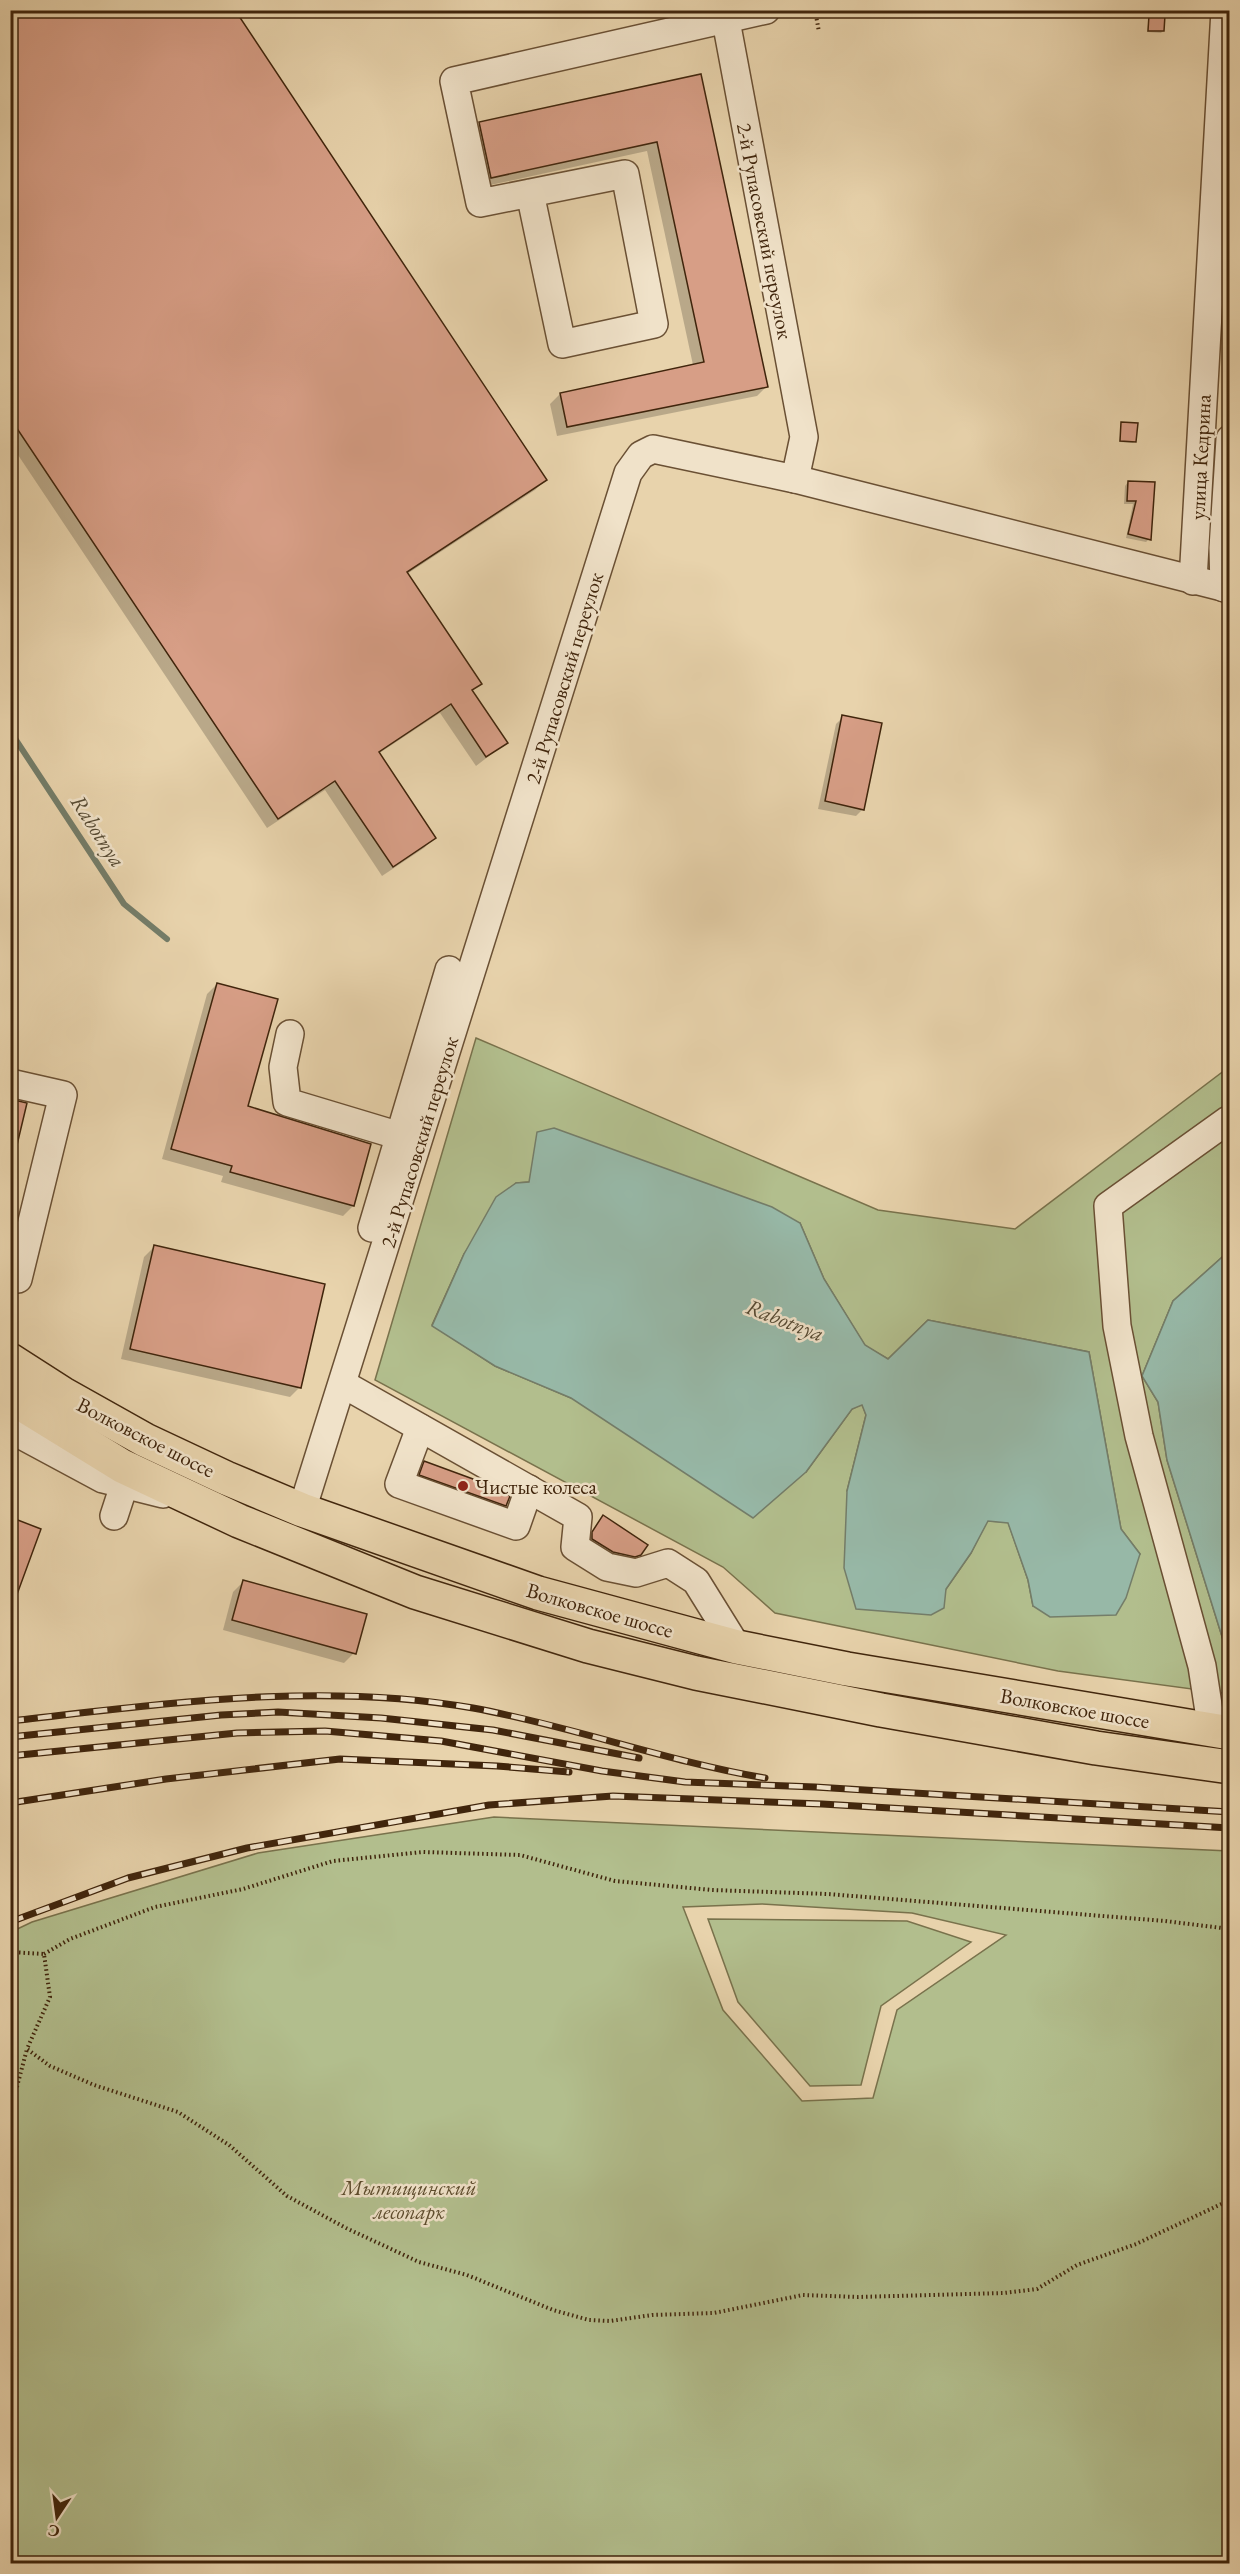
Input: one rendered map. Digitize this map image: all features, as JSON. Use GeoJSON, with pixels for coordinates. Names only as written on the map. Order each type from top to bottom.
{"type":"FeatureCollection","features":[{"type":"Feature","properties":{"kind":"main road","name":"Волковское шоссе"},"geometry":{"type":"LineString","coordinates":[[10,1360],[63,1394],[145,1440],[295,1507],[509,1584],[737,1647],[847,1669],[1221,1732]]}},
{"type":"Feature","properties":{"kind":"main road","name":"Волковское шоссе"},"geometry":{"type":"LineString","coordinates":[[10,1396],[126,1477],[195,1501],[415,1592],[588,1646],[696,1673],[881,1710],[1096,1748],[1230,1767]]}},
{"type":"Feature","properties":{"kind":"street"},"geometry":{"type":"LineString","coordinates":[[530,193],[562,344],[654,324],[625,174],[530,193],[480,203],[454,81],[725,16],[766,10]]}},
{"type":"Feature","properties":{"kind":"street","name":"улица Кедрина"},"geometry":{"type":"LineString","coordinates":[[1192,581],[1225,10]]}},
{"type":"Feature","properties":{"kind":"street","name":"2-й Рупасовский переулок"},"geometry":{"type":"LineString","coordinates":[[295,1507],[343,1384],[627,473],[641,455],[653,449],[795,479],[804,436],[725,16]]}},
{"type":"Feature","properties":{"kind":"street"},"geometry":{"type":"LineString","coordinates":[[795,479],[1227,588],[1223,548],[1230,439]]}},
{"type":"Feature","properties":{"kind":"street"},"geometry":{"type":"LineString","coordinates":[[295,1507],[449,970]]}},
{"type":"Feature","properties":{"kind":"street"},"geometry":{"type":"LineString","coordinates":[[290,1034],[283,1067],[286,1102],[400,1136]]}},
{"type":"Feature","properties":{"kind":"street"},"geometry":{"type":"LineString","coordinates":[[10,1083],[63,1095],[18,1279]]}},
{"type":"Feature","properties":{"kind":"street"},"geometry":{"type":"LineString","coordinates":[[1221,1732],[1139,1436],[1117,1326],[1108,1206],[1228,1120]]}},
{"type":"Feature","properties":{"kind":"street"},"geometry":{"type":"LineString","coordinates":[[343,1384],[578,1518],[575,1547],[607,1567],[636,1573],[668,1563],[696,1581],[737,1647]]}},
{"type":"Feature","properties":{"kind":"street"},"geometry":{"type":"LineString","coordinates":[[420,1428],[399,1484],[516,1526],[529,1490]]}},
{"type":"Feature","properties":{"kind":"street"},"geometry":{"type":"LineString","coordinates":[[10,1429],[103,1479],[126,1477],[114,1516]]}},
{"type":"Feature","properties":{"kind":"path"},"geometry":{"type":"LineString","coordinates":[[814,10],[819,32]]}},
{"type":"Feature","properties":{"kind":"path"},"geometry":{"type":"LineString","coordinates":[[10,1952],[44,1954],[70,1938],[155,1907],[243,1888],[333,1861],[423,1852],[520,1855],[615,1881],[712,1890],[828,1894],[1230,1929]]}},
{"type":"Feature","properties":{"kind":"path"},"geometry":{"type":"LineString","coordinates":[[10,2113],[27,2049],[50,1997],[44,1954]]}},
{"type":"Feature","properties":{"kind":"path"},"geometry":{"type":"LineString","coordinates":[[27,2049],[50,2066],[94,2085],[178,2112],[229,2145],[288,2196],[346,2228],[418,2262],[467,2275],[554,2310],[589,2320],[610,2321],[652,2315],[714,2313],[803,2295],[858,2297],[1004,2293],[1037,2289],[1077,2265],[1136,2244],[1230,2200]]}},
{"type":"Feature","properties":{"kind":"green space"},"geometry":{"type":"Polygon","coordinates":[[[476,1038],[878,1210],[1015,1229],[1229,1067],[1229,1251],[1173,1301],[1142,1376],[1158,1402],[1167,1460],[1229,1659],[1229,1694],[1058,1671],[775,1613],[723,1567],[375,1380],[476,1038]],[[529,1182],[516,1183],[464,1254],[432,1325],[495,1366],[571,1398],[806,1472],[852,1409],[862,1404],[866,1415],[847,1491],[946,1589],[971,1553],[987,1521],[1008,1522],[1028,1580],[1033,1606],[1140,1554],[1121,1529],[1089,1352],[928,1320],[888,1359],[865,1346],[824,1279],[800,1223],[529,1182]]]}},
{"type":"Feature","properties":{"kind":"green space","name":"Мытищинский лесопарк"},"geometry":{"type":"Polygon","coordinates":[[[494,1817],[1229,1851],[1229,2563],[11,2563],[11,1932],[32,1922],[258,1853],[494,1817]],[[762,1904],[683,1907],[723,2010],[802,2101],[873,2098],[897,2010],[1006,1935],[912,1913],[762,1904]]]}},
{"type":"Feature","properties":{"kind":"green space"},"geometry":{"type":"Polygon","coordinates":[[[708,1919],[907,1921],[971,1942],[881,2006],[861,2085],[810,2086],[738,2002],[708,1919]]]}},
{"type":"Feature","properties":{"kind":"water"},"geometry":{"type":"Polygon","coordinates":[[[554,1128],[772,1207],[800,1223],[824,1279],[865,1345],[888,1359],[928,1320],[1089,1352],[1121,1529],[1140,1554],[1126,1598],[1116,1615],[1050,1617],[1033,1606],[1028,1580],[1008,1523],[988,1521],[971,1553],[946,1589],[944,1608],[931,1615],[856,1609],[844,1568],[847,1491],[866,1415],[862,1405],[852,1409],[806,1472],[753,1518],[571,1398],[495,1366],[432,1326],[464,1254],[496,1197],[516,1183],[529,1182],[537,1132],[554,1128]]]}},
{"type":"Feature","properties":{"kind":"water"},"geometry":{"type":"Polygon","coordinates":[[[1229,1251],[1229,1659],[1167,1460],[1158,1402],[1142,1376],[1173,1301],[1229,1251]]]}},
{"type":"Feature","properties":{"kind":"building"},"geometry":{"type":"Polygon","coordinates":[[[10,10],[235,10],[547,480],[407,572],[482,684],[472,690],[508,743],[486,757],[451,704],[379,752],[436,838],[393,867],[335,781],[278,819],[10,418],[10,10]]]}},
{"type":"Feature","properties":{"kind":"building"},"geometry":{"type":"Polygon","coordinates":[[[1149,15],[1165,15],[1164,31],[1148,31],[1149,15]]]}},
{"type":"Feature","properties":{"kind":"building"},"geometry":{"type":"Polygon","coordinates":[[[701,74],[768,387],[567,427],[560,393],[704,362],[657,142],[491,178],[479,122],[701,74]]]}},
{"type":"Feature","properties":{"kind":"building"},"geometry":{"type":"Polygon","coordinates":[[[1121,422],[1138,423],[1136,442],[1120,441],[1121,422]]]}},
{"type":"Feature","properties":{"kind":"building"},"geometry":{"type":"Polygon","coordinates":[[[1128,481],[1155,482],[1151,540],[1128,534],[1136,501],[1127,501],[1128,481]]]}},
{"type":"Feature","properties":{"kind":"building"},"geometry":{"type":"Polygon","coordinates":[[[842,715],[882,723],[864,810],[825,801],[842,715]]]}},
{"type":"Feature","properties":{"kind":"building"},"geometry":{"type":"Polygon","coordinates":[[[217,983],[278,999],[248,1106],[371,1144],[354,1206],[230,1172],[232,1166],[171,1149],[217,983]]]}},
{"type":"Feature","properties":{"kind":"building"},"geometry":{"type":"Polygon","coordinates":[[[10,1099],[27,1103],[17,1145],[10,1145],[10,1099]]]}},
{"type":"Feature","properties":{"kind":"building"},"geometry":{"type":"Polygon","coordinates":[[[154,1245],[325,1284],[301,1388],[130,1349],[154,1245]]]}},
{"type":"Feature","properties":{"kind":"building","name":"Чистые колеса"},"geometry":{"type":"Polygon","coordinates":[[[424,1461],[492,1486],[510,1496],[506,1506],[419,1475],[424,1461]]]}},
{"type":"Feature","properties":{"kind":"building"},"geometry":{"type":"Polygon","coordinates":[[[603,1515],[648,1545],[641,1555],[635,1557],[613,1552],[592,1539],[592,1532],[603,1515]]]}},
{"type":"Feature","properties":{"kind":"building"},"geometry":{"type":"Polygon","coordinates":[[[10,1517],[41,1529],[12,1608],[10,1607],[10,1517]]]}},
{"type":"Feature","properties":{"kind":"building"},"geometry":{"type":"Polygon","coordinates":[[[243,1580],[367,1614],[356,1654],[232,1620],[243,1580]]]}},
{"type":"Feature","properties":{"kind":"waterway","name":"Rabotnya"},"geometry":{"type":"LineString","coordinates":[[10,731],[124,904],[167,939]]}},
{"type":"Feature","properties":{"kind":"railway"},"geometry":{"type":"LineString","coordinates":[[10,1721],[242,1698],[357,1696],[415,1700],[510,1715],[691,1762],[765,1778]]}},
{"type":"Feature","properties":{"kind":"railway"},"geometry":{"type":"LineString","coordinates":[[10,1737],[221,1715],[278,1712],[381,1718],[493,1730],[639,1758]]}},
{"type":"Feature","properties":{"kind":"railway"},"geometry":{"type":"LineString","coordinates":[[10,1756],[237,1733],[325,1731],[441,1741],[602,1771],[685,1782],[815,1787],[1230,1812]]}},
{"type":"Feature","properties":{"kind":"railway"},"geometry":{"type":"LineString","coordinates":[[10,1803],[166,1779],[340,1759],[497,1766],[569,1772]]}},
{"type":"Feature","properties":{"kind":"railway"},"geometry":{"type":"LineString","coordinates":[[10,1922],[128,1878],[247,1848],[489,1805],[613,1796],[822,1804],[1230,1828]]}},
{"type":"Feature","properties":{"kind":"place","name":"Чистые колеса"},"geometry":{"type":"Point","coordinates":[463,1486]}}]}
